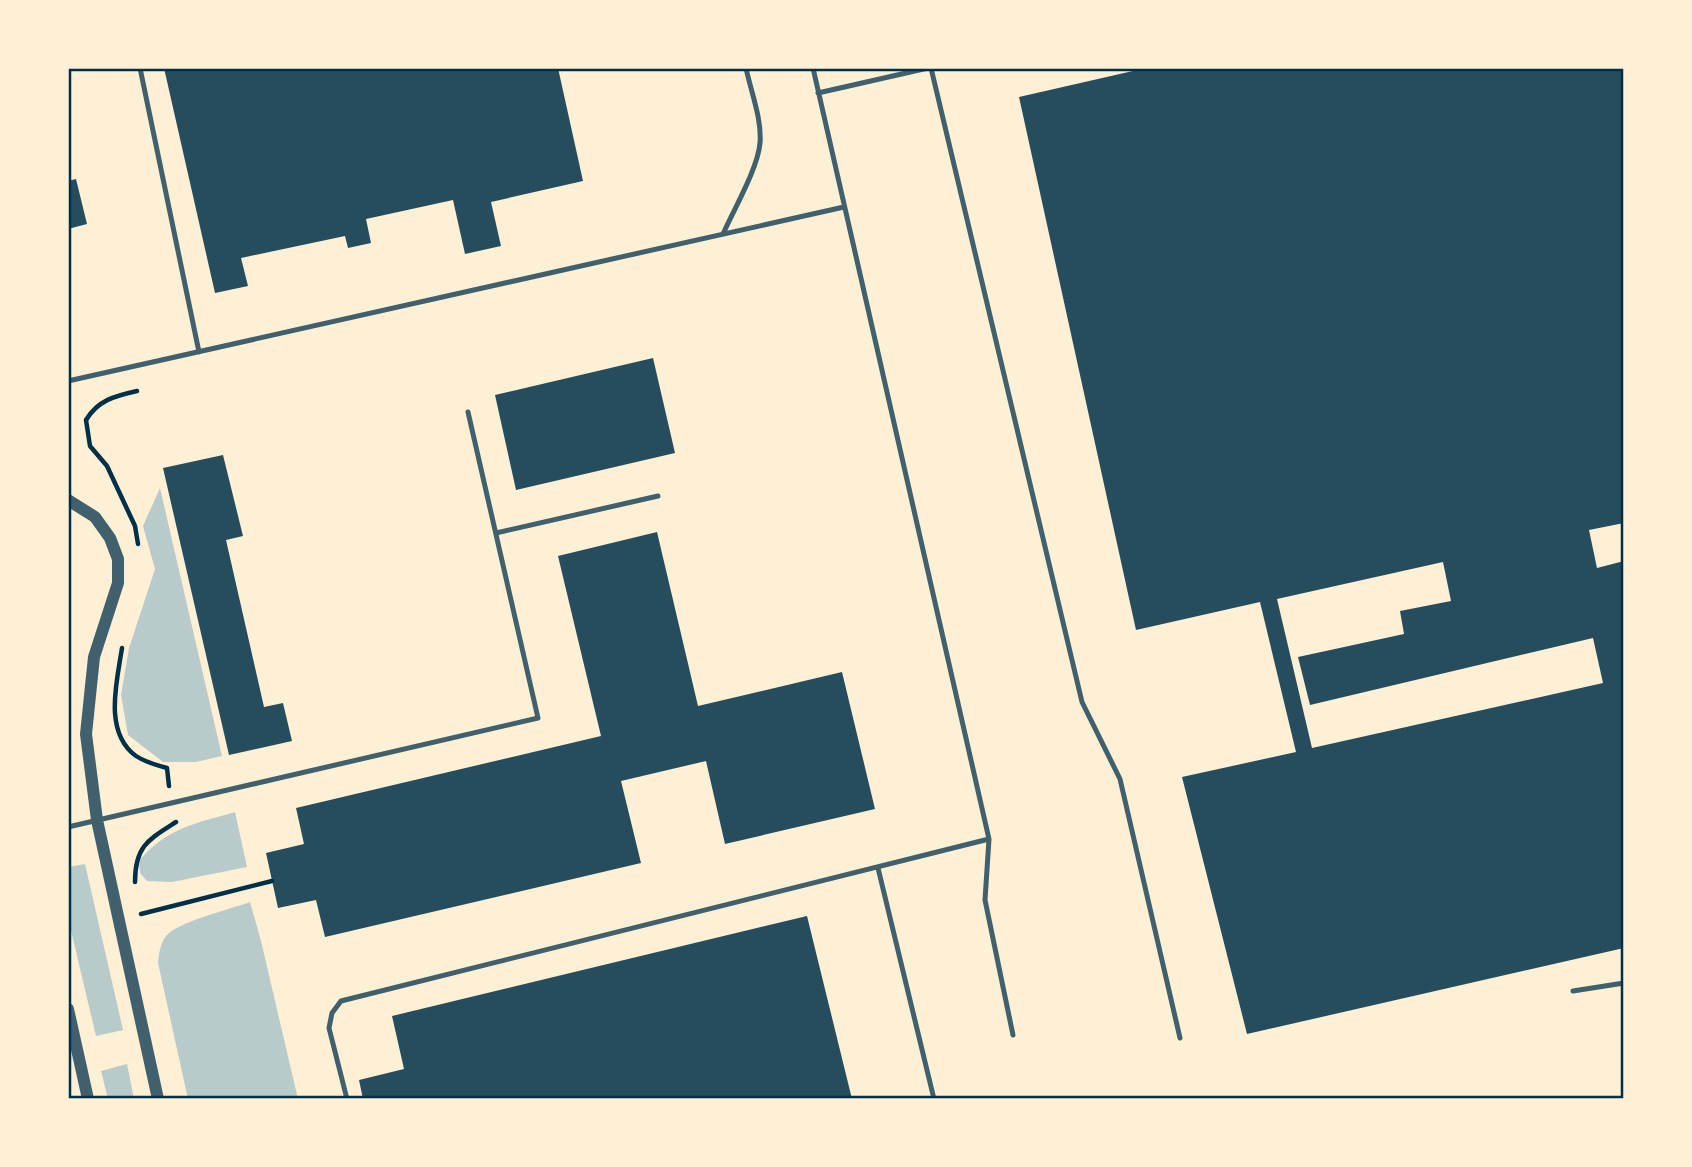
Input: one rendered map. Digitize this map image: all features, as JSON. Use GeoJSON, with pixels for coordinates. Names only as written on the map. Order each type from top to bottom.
{"type":"FeatureCollection","features":[{"type":"Feature","properties":{"kind":"street"},"geometry":{"type":"LineString","coordinates":[[68,499],[95,517],[110,538],[118,559],[118,583],[94,657],[86,734],[97,820],[158,1099]]}},
{"type":"Feature","properties":{"kind":"street"},"geometry":{"type":"LineString","coordinates":[[68,1009],[88,1099]]}},
{"type":"Feature","properties":{"kind":"lane"},"geometry":{"type":"LineString","coordinates":[[140,68],[199,352]]}},
{"type":"Feature","properties":{"kind":"lane"},"geometry":{"type":"LineString","coordinates":[[723,234],[758,158],[760,130],[746,68]]}},
{"type":"Feature","properties":{"kind":"lane"},"geometry":{"type":"LineString","coordinates":[[813,68],[989,839],[985,900],[1013,1035]]}},
{"type":"Feature","properties":{"kind":"lane"},"geometry":{"type":"LineString","coordinates":[[818,93],[930,68],[1082,702],[1120,779],[1180,1038]]}},
{"type":"Feature","properties":{"kind":"lane"},"geometry":{"type":"LineString","coordinates":[[68,381],[844,207]]}},
{"type":"Feature","properties":{"kind":"lane"},"geometry":{"type":"LineString","coordinates":[[68,827],[538,718],[468,412]]}},
{"type":"Feature","properties":{"kind":"lane"},"geometry":{"type":"LineString","coordinates":[[496,533],[659,496]]}},
{"type":"Feature","properties":{"kind":"lane"},"geometry":{"type":"LineString","coordinates":[[347,1099],[329,1028],[332,1013],[341,1001],[989,839]]}},
{"type":"Feature","properties":{"kind":"lane"},"geometry":{"type":"LineString","coordinates":[[878,868],[934,1099]]}},
{"type":"Feature","properties":{"kind":"lane"},"geometry":{"type":"LineString","coordinates":[[1573,991],[1624,983]]}},
{"type":"Feature","properties":{"kind":"path"},"geometry":{"type":"LineString","coordinates":[[88,435],[86,420],[98,405],[111,397],[137,391]]}},
{"type":"Feature","properties":{"kind":"path"},"geometry":{"type":"LineString","coordinates":[[115,717],[124,742],[135,755],[149,763],[167,768]]}},
{"type":"Feature","properties":{"kind":"path"},"geometry":{"type":"LineString","coordinates":[[135,886],[135,869],[140,850],[151,837],[176,823]]}},
{"type":"Feature","properties":{"kind":"path"},"geometry":{"type":"LineString","coordinates":[[141,914],[272,881]]}},
{"type":"Feature","properties":{"kind":"shaded area"},"geometry":{"type":"Polygon","coordinates":[[[160,488],[222,756],[196,762],[163,762],[128,735],[121,695],[129,648],[155,569],[143,526],[160,488]]]}},
{"type":"Feature","properties":{"kind":"shaded area"},"geometry":{"type":"Polygon","coordinates":[[[235,812],[247,867],[172,882],[147,881],[140,873],[139,861],[160,841],[183,828],[235,812]]]}},
{"type":"Feature","properties":{"kind":"shaded area"},"geometry":{"type":"Polygon","coordinates":[[[85,864],[123,1030],[96,1036],[68,918],[68,867],[85,864]]]}},
{"type":"Feature","properties":{"kind":"shaded area"},"geometry":{"type":"Polygon","coordinates":[[[250,902],[298,1099],[188,1099],[158,963],[161,946],[166,936],[181,926],[250,902]]]}},
{"type":"Feature","properties":{"kind":"shaded area"},"geometry":{"type":"Polygon","coordinates":[[[127,1064],[134,1099],[108,1099],[101,1071],[127,1064]]]}},
{"type":"Feature","properties":{"kind":"building"},"geometry":{"type":"Polygon","coordinates":[[[164,68],[558,68],[583,181],[491,202],[501,246],[465,254],[453,200],[366,219],[371,243],[348,248],[345,236],[241,258],[248,286],[215,293],[164,68]]]}},
{"type":"Feature","properties":{"kind":"building"},"geometry":{"type":"Polygon","coordinates":[[[1146,68],[1624,68],[1624,523],[1589,530],[1597,568],[1624,561],[1624,948],[1247,1034],[1182,777],[1296,752],[1260,602],[1136,630],[1019,97],[1146,68]],[[1443,562],[1277,599],[1312,748],[1603,683],[1593,638],[1310,705],[1298,657],[1404,634],[1400,611],[1451,601],[1443,562]]]}},
{"type":"Feature","properties":{"kind":"building"},"geometry":{"type":"Polygon","coordinates":[[[76,179],[87,224],[68,229],[68,181],[76,179]]]}},
{"type":"Feature","properties":{"kind":"building"},"geometry":{"type":"Polygon","coordinates":[[[653,358],[675,453],[516,490],[495,395],[653,358]]]}},
{"type":"Feature","properties":{"kind":"building"},"geometry":{"type":"Polygon","coordinates":[[[223,455],[243,536],[226,540],[264,707],[283,703],[292,741],[229,755],[163,468],[223,455]]]}},
{"type":"Feature","properties":{"kind":"building"},"geometry":{"type":"Polygon","coordinates":[[[657,532],[698,706],[842,672],[875,809],[725,844],[706,761],[621,781],[641,863],[325,937],[316,900],[278,908],[266,853],[304,844],[296,808],[601,736],[558,556],[657,532]]]}},
{"type":"Feature","properties":{"kind":"building"},"geometry":{"type":"Polygon","coordinates":[[[807,916],[852,1099],[363,1099],[359,1080],[404,1069],[392,1016],[807,916]]]}}]}
